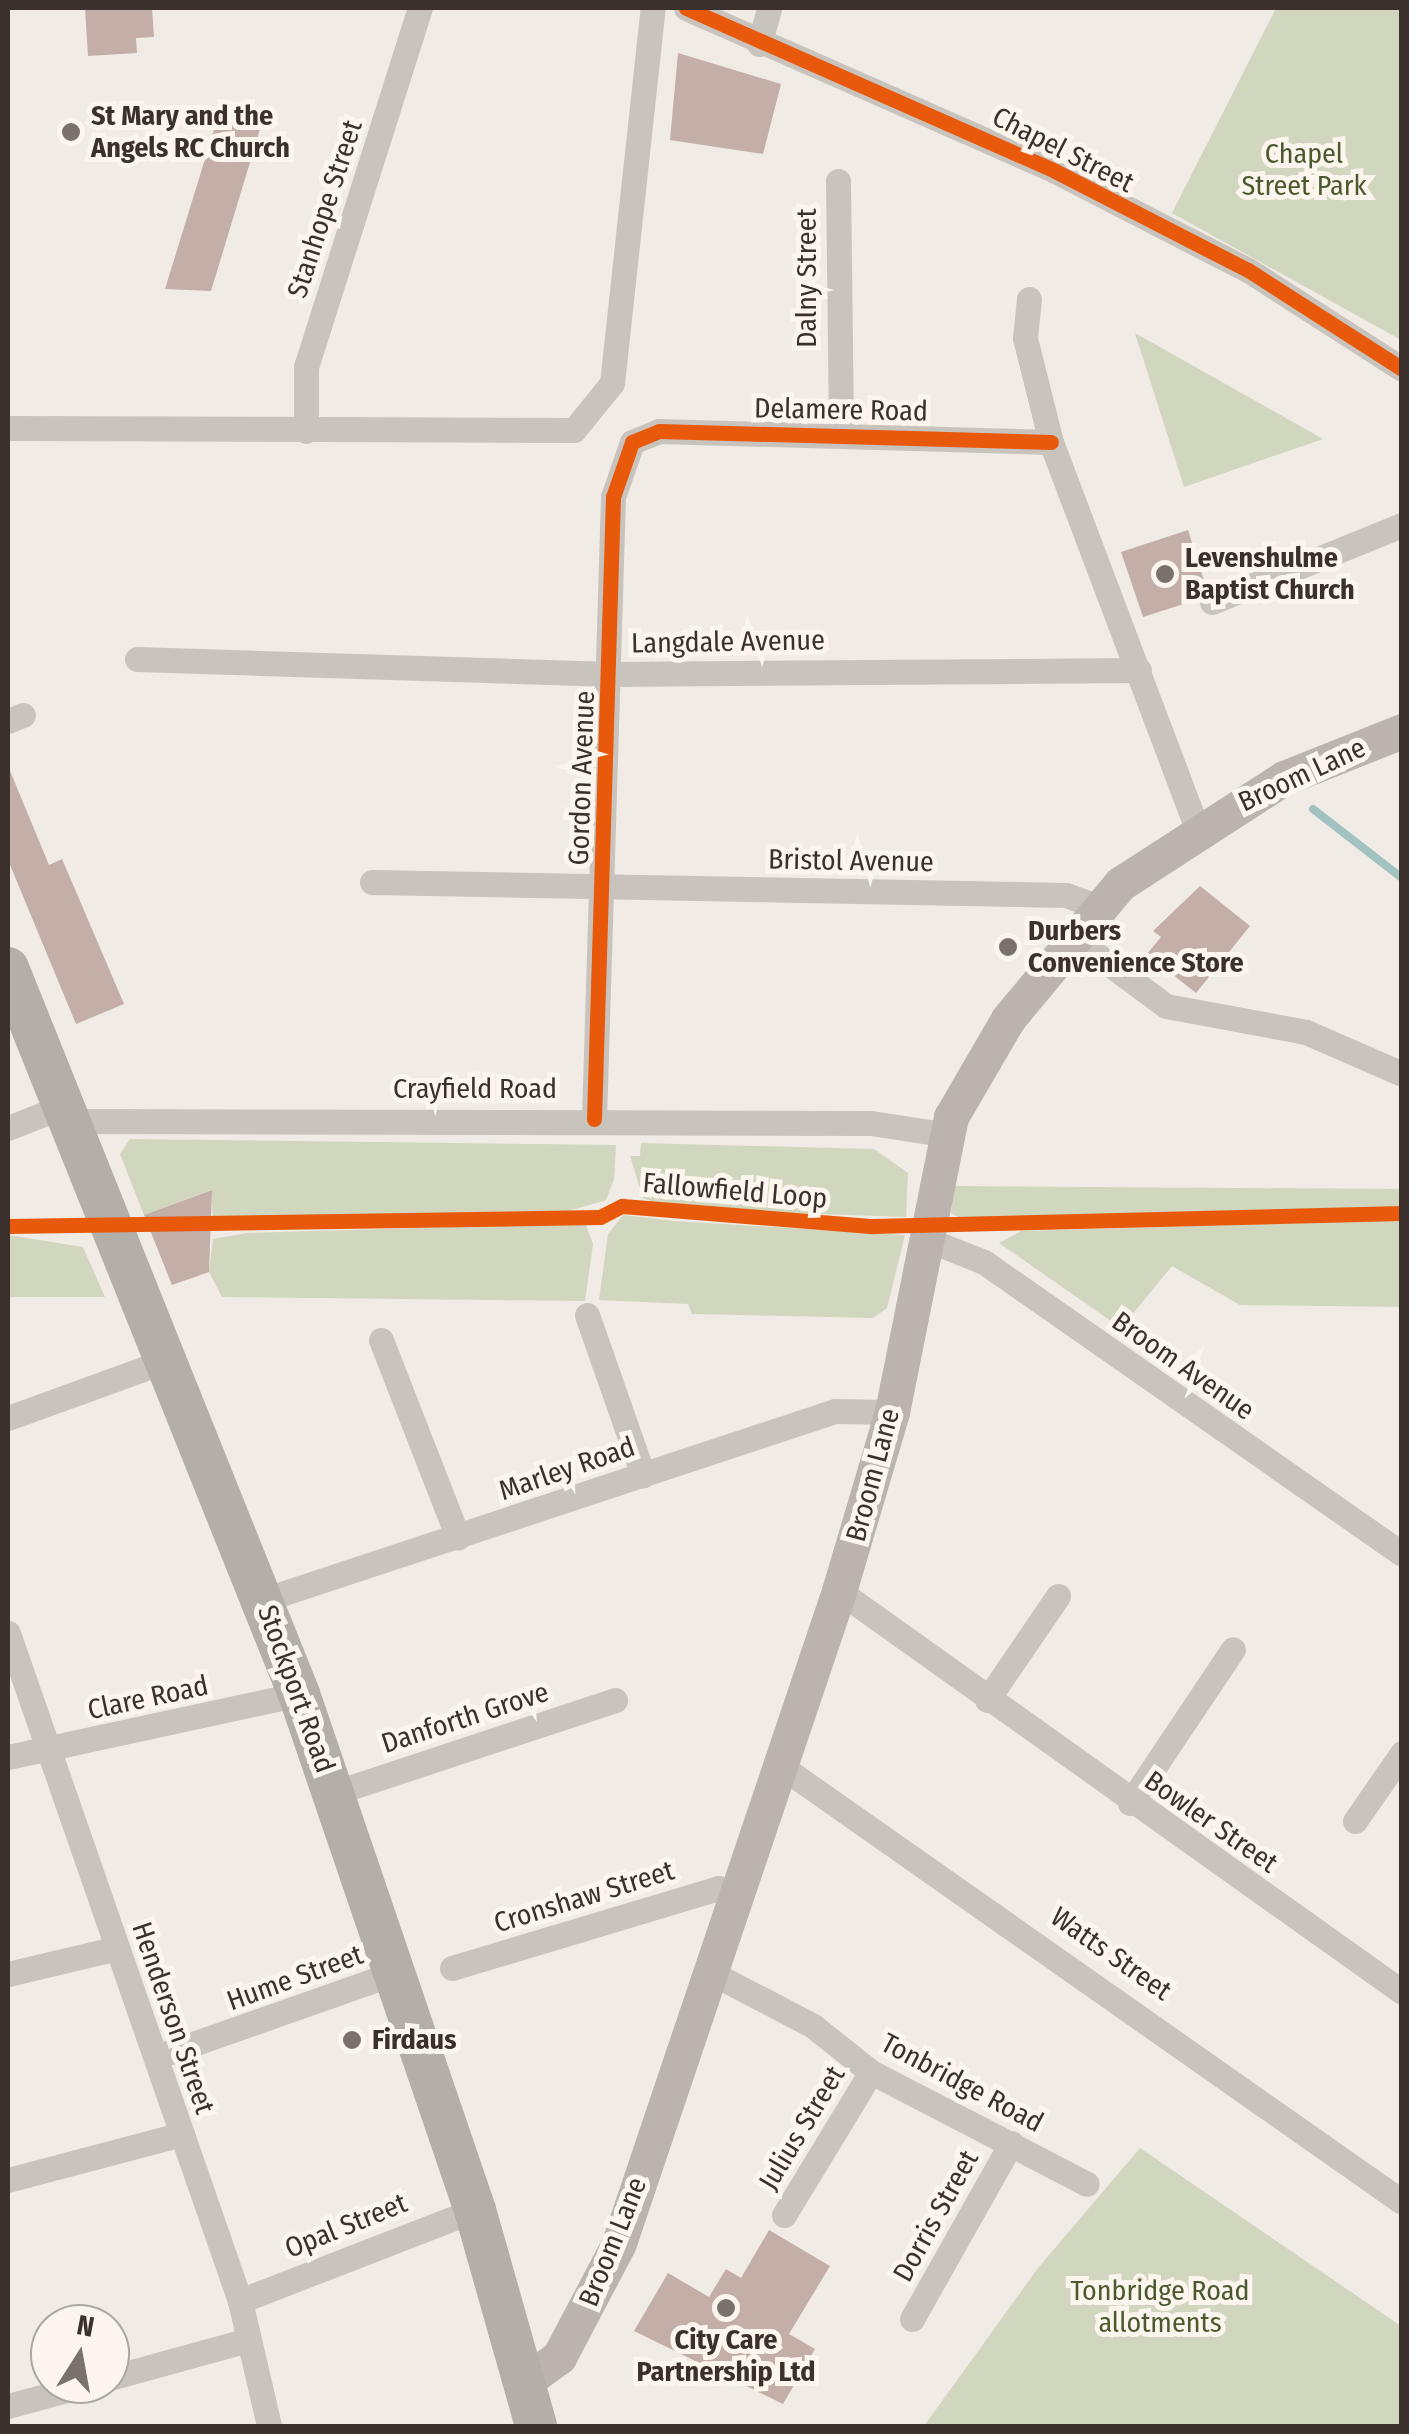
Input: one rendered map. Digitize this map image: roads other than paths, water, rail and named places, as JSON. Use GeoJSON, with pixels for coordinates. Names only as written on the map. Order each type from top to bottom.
{"type":"FeatureCollection","features":[{"type":"Feature","properties":{"kind":"highway","name":"Stockport Road"},"geometry":{"type":"LineString","coordinates":[[8,968],[299,1694],[476,2210],[536,2426]]}},
{"type":"Feature","properties":{"kind":"main road","name":"Broom Lane"},"geometry":{"type":"LineString","coordinates":[[526,2381],[559,2357],[606,2276],[839,1591],[892,1412],[940,1151],[1008,1019],[1096,906],[1196,828],[1306,768],[1402,731]]}},
{"type":"Feature","properties":{"kind":"street","name":"Stanhope Street"},"geometry":{"type":"LineString","coordinates":[[306,431],[310,350],[420,8]]}},
{"type":"Feature","properties":{"kind":"street"},"geometry":{"type":"LineString","coordinates":[[8,428],[548,434],[574,430],[598,410],[623,320],[654,8]]}},
{"type":"Feature","properties":{"kind":"street","name":"Chapel Street"},"geometry":{"type":"LineString","coordinates":[[686,8],[759,44],[858,78],[1055,171],[1248,270],[1402,370]]}},
{"type":"Feature","properties":{"kind":"street"},"geometry":{"type":"LineString","coordinates":[[759,44],[769,8]]}},
{"type":"Feature","properties":{"kind":"street","name":"Dalny Street"},"geometry":{"type":"LineString","coordinates":[[838,180],[841,435]]}},
{"type":"Feature","properties":{"kind":"street"},"geometry":{"type":"LineString","coordinates":[[1030,299],[1025,338],[1051,442],[1196,828]]}},
{"type":"Feature","properties":{"kind":"street","name":"Delamere Road"},"geometry":{"type":"LineString","coordinates":[[632,442],[659,431],[1051,442]]}},
{"type":"Feature","properties":{"kind":"street","name":"Gordon Avenue"},"geometry":{"type":"LineString","coordinates":[[594,1119],[611,674],[613,497],[632,442]]}},
{"type":"Feature","properties":{"kind":"street"},"geometry":{"type":"LineString","coordinates":[[1212,602],[1402,525]]}},
{"type":"Feature","properties":{"kind":"street","name":"Langdale Avenue"},"geometry":{"type":"LineString","coordinates":[[137,659],[611,674],[1139,670]]}},
{"type":"Feature","properties":{"kind":"street","name":"Bristol Avenue"},"geometry":{"type":"LineString","coordinates":[[372,882],[1066,895],[1096,906]]}},
{"type":"Feature","properties":{"kind":"street"},"geometry":{"type":"LineString","coordinates":[[1070,936],[1176,1010],[1306,1032],[1402,1074]]}},
{"type":"Feature","properties":{"kind":"street"},"geometry":{"type":"LineString","coordinates":[[8,1128],[64,1114]]}},
{"type":"Feature","properties":{"kind":"street","name":"Crayfield Road"},"geometry":{"type":"LineString","coordinates":[[64,1114],[870,1123],[940,1151]]}},
{"type":"Feature","properties":{"kind":"street","name":"Broom Avenue"},"geometry":{"type":"LineString","coordinates":[[924,1248],[967,1251],[1402,1554]]}},
{"type":"Feature","properties":{"kind":"street"},"geometry":{"type":"LineString","coordinates":[[587,1315],[643,1475]]}},
{"type":"Feature","properties":{"kind":"street"},"geometry":{"type":"LineString","coordinates":[[381,1340],[458,1537]]}},
{"type":"Feature","properties":{"kind":"street"},"geometry":{"type":"LineString","coordinates":[[8,1418],[163,1362]]}},
{"type":"Feature","properties":{"kind":"street","name":"Marley Road"},"geometry":{"type":"LineString","coordinates":[[264,1600],[834,1411],[892,1412]]}},
{"type":"Feature","properties":{"kind":"street","name":"Bowler Street"},"geometry":{"type":"LineString","coordinates":[[839,1591],[1130,1803],[1402,1992]]}},
{"type":"Feature","properties":{"kind":"street"},"geometry":{"type":"LineString","coordinates":[[988,1700],[1058,1596]]}},
{"type":"Feature","properties":{"kind":"street","name":"Henderson Street"},"geometry":{"type":"LineString","coordinates":[[8,1633],[52,1748],[240,2301],[269,2426]]}},
{"type":"Feature","properties":{"kind":"street"},"geometry":{"type":"LineString","coordinates":[[1130,1803],[1233,1649]]}},
{"type":"Feature","properties":{"kind":"street","name":"Clare Road"},"geometry":{"type":"LineString","coordinates":[[8,1757],[299,1694]]}},
{"type":"Feature","properties":{"kind":"street","name":"Danforth Grove"},"geometry":{"type":"LineString","coordinates":[[334,1793],[615,1700]]}},
{"type":"Feature","properties":{"kind":"street"},"geometry":{"type":"LineString","coordinates":[[1355,1821],[1402,1754]]}},
{"type":"Feature","properties":{"kind":"street","name":"Watts Street"},"geometry":{"type":"LineString","coordinates":[[778,1764],[1402,2202]]}},
{"type":"Feature","properties":{"kind":"street","name":"Cronshaw Street"},"geometry":{"type":"LineString","coordinates":[[452,1968],[718,1888],[735,1892]]}},
{"type":"Feature","properties":{"kind":"street"},"geometry":{"type":"LineString","coordinates":[[8,1974],[117,1948]]}},
{"type":"Feature","properties":{"kind":"street","name":"Tonbridge Road"},"geometry":{"type":"LineString","coordinates":[[708,1970],[813,2026],[871,2072],[1086,2184]]}},
{"type":"Feature","properties":{"kind":"street","name":"Hume Street"},"geometry":{"type":"LineString","coordinates":[[156,2057],[397,1972]]}},
{"type":"Feature","properties":{"kind":"street","name":"Julius Street"},"geometry":{"type":"LineString","coordinates":[[784,2215],[871,2072]]}},
{"type":"Feature","properties":{"kind":"street"},"geometry":{"type":"LineString","coordinates":[[8,2180],[182,2134]]}},
{"type":"Feature","properties":{"kind":"street","name":"Dorris Street"},"geometry":{"type":"LineString","coordinates":[[912,2320],[1012,2143]]}},
{"type":"Feature","properties":{"kind":"street","name":"Opal Street"},"geometry":{"type":"LineString","coordinates":[[240,2301],[476,2210]]}},
{"type":"Feature","properties":{"kind":"street"},"geometry":{"type":"LineString","coordinates":[[130,2372],[248,2340]]}},
{"type":"Feature","properties":{"kind":"waterway"},"geometry":{"type":"LineString","coordinates":[[1313,809],[1402,878]]}},
{"type":"Feature","properties":{"kind":"place","name":"St Mary and the Angels RC Church"},"geometry":{"type":"Point","coordinates":[71,132]}},
{"type":"Feature","properties":{"kind":"place","name":"Levenshulme Baptist Church"},"geometry":{"type":"Point","coordinates":[1165,574]}},
{"type":"Feature","properties":{"kind":"place","name":"Durbers Convenience Store"},"geometry":{"type":"Point","coordinates":[1008,947]}},
{"type":"Feature","properties":{"kind":"place","name":"Firdaus"},"geometry":{"type":"Point","coordinates":[352,2040]}},
{"type":"Feature","properties":{"kind":"place","name":"City Care Partnership Ltd"},"geometry":{"type":"Point","coordinates":[726,2308]}},
{"type":"Feature","properties":{"kind":"park label","name":"Chapel Street Park"},"geometry":{"type":"Point","coordinates":[1304,170]}},
{"type":"Feature","properties":{"kind":"park label","name":"Tonbridge Road allotments"},"geometry":{"type":"Point","coordinates":[1160,2307]}}]}
